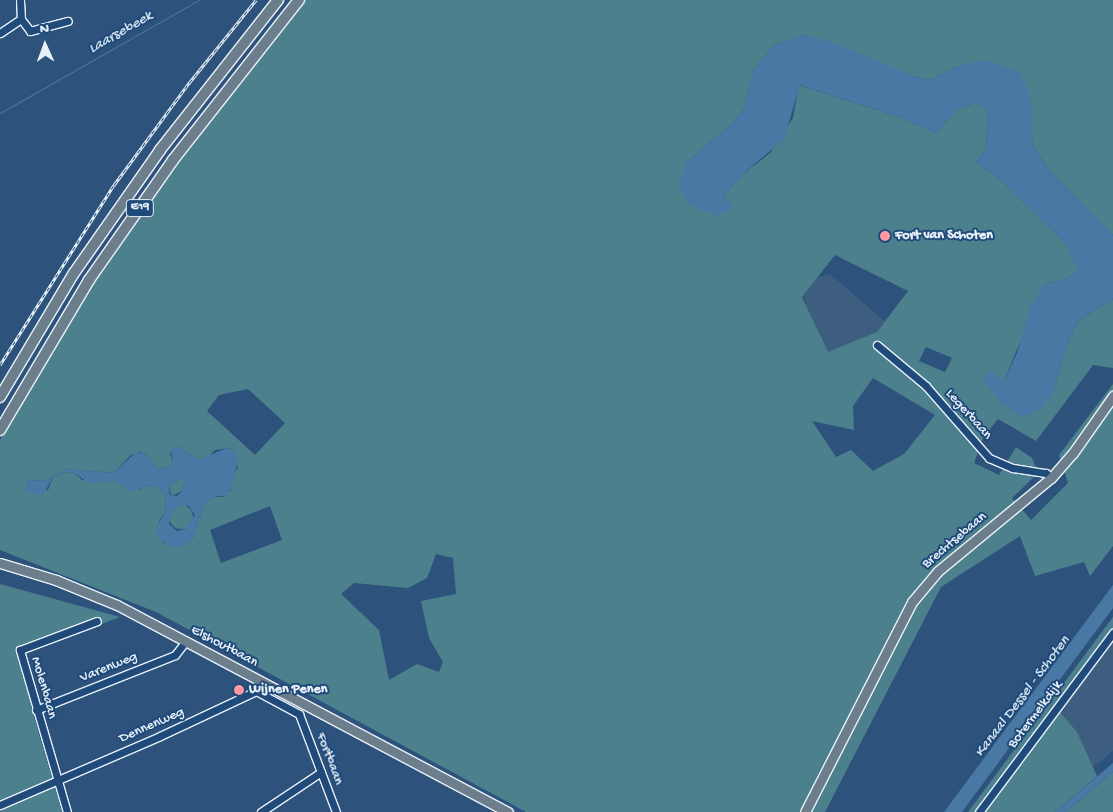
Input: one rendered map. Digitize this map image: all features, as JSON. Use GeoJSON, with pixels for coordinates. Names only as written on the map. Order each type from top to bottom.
{"type":"FeatureCollection","features":[{"type":"Feature","properties":{"kind":"highway","name":"E19"},"geometry":{"type":"LineString","coordinates":[[0,397],[74,273],[166,143],[278,0]]}},
{"type":"Feature","properties":{"kind":"highway","name":"E19"},"geometry":{"type":"LineString","coordinates":[[0,430],[89,280],[179,152],[299,0]]}},
{"type":"Feature","properties":{"kind":"main road","name":"Brechtsebaan"},"geometry":{"type":"LineString","coordinates":[[805,812],[912,602],[938,571],[1051,478],[1073,454],[1113,396]]}},
{"type":"Feature","properties":{"kind":"main road","name":"Elshoutbaan"},"geometry":{"type":"LineString","coordinates":[[0,563],[91,593],[508,812]]}},
{"type":"Feature","properties":{"kind":"street"},"geometry":{"type":"LineString","coordinates":[[20,0],[21,19],[30,31],[68,21]]}},
{"type":"Feature","properties":{"kind":"street"},"geometry":{"type":"LineString","coordinates":[[0,33],[21,19]]}},
{"type":"Feature","properties":{"kind":"street","name":"Legerbaan"},"geometry":{"type":"LineString","coordinates":[[877,345],[926,386],[989,458],[1013,468],[1046,473],[1051,478]]}},
{"type":"Feature","properties":{"kind":"street","name":"Molenbaan"},"geometry":{"type":"LineString","coordinates":[[67,812],[56,780],[20,650],[97,621]]}},
{"type":"Feature","properties":{"kind":"street","name":"Botermelkdijk"},"geometry":{"type":"LineString","coordinates":[[979,812],[1113,633]]}},
{"type":"Feature","properties":{"kind":"street","name":"Varenweg"},"geometry":{"type":"LineString","coordinates":[[36,710],[175,655],[185,642]]}},
{"type":"Feature","properties":{"kind":"street"},"geometry":{"type":"LineString","coordinates":[[256,691],[262,684]]}},
{"type":"Feature","properties":{"kind":"street","name":"Fortbaan"},"geometry":{"type":"LineString","coordinates":[[256,691],[299,714],[336,812]]}},
{"type":"Feature","properties":{"kind":"street","name":"Dennenweg"},"geometry":{"type":"LineString","coordinates":[[0,805],[256,691]]}},
{"type":"Feature","properties":{"kind":"street"},"geometry":{"type":"LineString","coordinates":[[261,812],[321,772]]}},
{"type":"Feature","properties":{"kind":"shaded area"},"geometry":{"type":"Polygon","coordinates":[[[805,35],[832,42],[915,77],[930,80],[958,66],[985,60],[1020,72],[1030,94],[1033,145],[1048,169],[1113,235],[1113,299],[1078,321],[1066,347],[1053,393],[1041,409],[1022,417],[1002,404],[983,380],[991,371],[1004,381],[1017,353],[1030,308],[1044,284],[1066,279],[1078,271],[1067,245],[1001,180],[976,162],[986,149],[988,110],[975,103],[956,110],[936,133],[902,118],[800,85],[784,139],[743,174],[723,196],[734,207],[718,216],[690,205],[678,188],[686,163],[733,123],[744,108],[754,69],[774,45],[805,35]]]}},
{"type":"Feature","properties":{"kind":"shaded area"},"geometry":{"type":"Polygon","coordinates":[[[830,274],[888,324],[880,334],[825,354],[814,330],[800,283],[830,274]]]}},
{"type":"Feature","properties":{"kind":"shaded area"},"geometry":{"type":"Polygon","coordinates":[[[178,446],[198,460],[227,448],[235,452],[238,461],[229,495],[213,497],[204,504],[193,538],[183,547],[168,546],[157,536],[156,528],[165,512],[166,497],[160,489],[150,485],[131,492],[115,481],[88,483],[75,473],[67,472],[53,477],[43,495],[26,492],[28,480],[44,481],[66,469],[114,473],[136,452],[146,454],[157,469],[170,467],[173,463],[171,450],[178,446]],[[181,478],[168,486],[170,495],[177,496],[182,491],[185,481],[181,478]],[[178,506],[171,512],[169,524],[177,531],[185,529],[195,515],[189,506],[178,506]]]}},
{"type":"Feature","properties":{"kind":"shaded area"},"geometry":{"type":"Polygon","coordinates":[[[1113,585],[1113,608],[962,812],[944,812],[1113,585]]]}},
{"type":"Feature","properties":{"kind":"shaded area"},"geometry":{"type":"Polygon","coordinates":[[[1113,639],[1113,751],[1087,772],[1058,711],[1113,639]]]}},
{"type":"Feature","properties":{"kind":"shaded area"},"geometry":{"type":"Polygon","coordinates":[[[1113,763],[1113,772],[1066,812],[1055,812],[1113,763]]]}},
{"type":"Feature","properties":{"kind":"green space"},"geometry":{"type":"Polygon","coordinates":[[[306,0],[1113,0],[1113,235],[1048,169],[1033,145],[1031,126],[958,66],[930,80],[915,77],[805,35],[774,45],[754,69],[744,108],[733,123],[686,163],[733,207],[723,196],[743,174],[770,153],[793,118],[799,85],[902,118],[936,133],[956,110],[975,103],[988,110],[986,149],[976,162],[1001,180],[1067,245],[1079,271],[1066,279],[1044,284],[1004,381],[984,380],[1053,393],[1066,347],[1078,321],[1113,299],[1113,368],[1093,365],[1036,441],[998,419],[983,438],[974,463],[999,475],[1016,447],[1032,458],[1038,473],[1012,498],[1031,520],[1068,483],[1059,455],[1113,384],[1113,546],[1090,576],[1084,562],[1035,576],[1020,536],[941,587],[825,812],[526,812],[156,612],[0,550],[0,440],[93,283],[177,163],[306,0]],[[835,255],[802,297],[828,352],[877,332],[908,291],[835,255]],[[926,347],[919,361],[945,372],[952,358],[926,347]],[[873,378],[853,406],[854,430],[812,421],[836,457],[851,450],[873,471],[904,454],[935,415],[873,378]],[[248,389],[219,395],[207,411],[255,455],[285,423],[248,389]],[[178,446],[170,453],[173,463],[170,467],[157,469],[146,454],[139,452],[131,455],[114,473],[66,469],[44,481],[28,480],[26,492],[48,490],[53,477],[67,472],[75,473],[82,480],[115,481],[138,490],[150,485],[160,489],[166,497],[165,512],[159,521],[163,543],[183,547],[193,538],[204,504],[213,497],[223,497],[231,491],[230,481],[238,467],[229,448],[215,450],[208,457],[198,460],[178,446]],[[270,506],[210,530],[221,563],[282,540],[270,506]],[[436,554],[427,578],[408,588],[354,583],[341,594],[379,630],[389,680],[417,664],[439,672],[443,662],[429,638],[421,601],[456,594],[453,558],[436,554]]]}},
{"type":"Feature","properties":{"kind":"green space"},"geometry":{"type":"Polygon","coordinates":[[[181,478],[185,481],[182,491],[172,496],[168,486],[181,478]]]}},
{"type":"Feature","properties":{"kind":"green space"},"geometry":{"type":"Polygon","coordinates":[[[181,505],[190,508],[193,517],[190,526],[181,529],[172,526],[169,517],[172,508],[181,505]]]}},
{"type":"Feature","properties":{"kind":"green space"},"geometry":{"type":"Polygon","coordinates":[[[0,584],[120,617],[83,631],[19,647],[32,710],[62,812],[0,812],[0,584]]]}},
{"type":"Feature","properties":{"kind":"green space"},"geometry":{"type":"Polygon","coordinates":[[[1113,617],[1113,639],[1059,711],[1077,732],[1097,776],[1055,812],[968,812],[1113,617]]]}},
{"type":"Feature","properties":{"kind":"green space"},"geometry":{"type":"Polygon","coordinates":[[[1113,772],[1113,812],[1066,812],[1107,777],[1113,772]]]}},
{"type":"Feature","properties":{"kind":"waterway","name":"Laarsebeek"},"geometry":{"type":"LineString","coordinates":[[0,113],[199,0]]}},
{"type":"Feature","properties":{"kind":"railway"},"geometry":{"type":"LineString","coordinates":[[0,365],[114,185],[189,83],[256,0]]}},
{"type":"Feature","properties":{"kind":"place","name":"Fort van Schoten"},"geometry":{"type":"Point","coordinates":[885,236]}},
{"type":"Feature","properties":{"kind":"place","name":"Wijnen Penen"},"geometry":{"type":"Point","coordinates":[239,690]}},
{"type":"Feature","properties":{"kind":"water label","name":"Kanaal Dessel - Schoten"},"geometry":{"type":"Point","coordinates":[1023,697]}}]}
